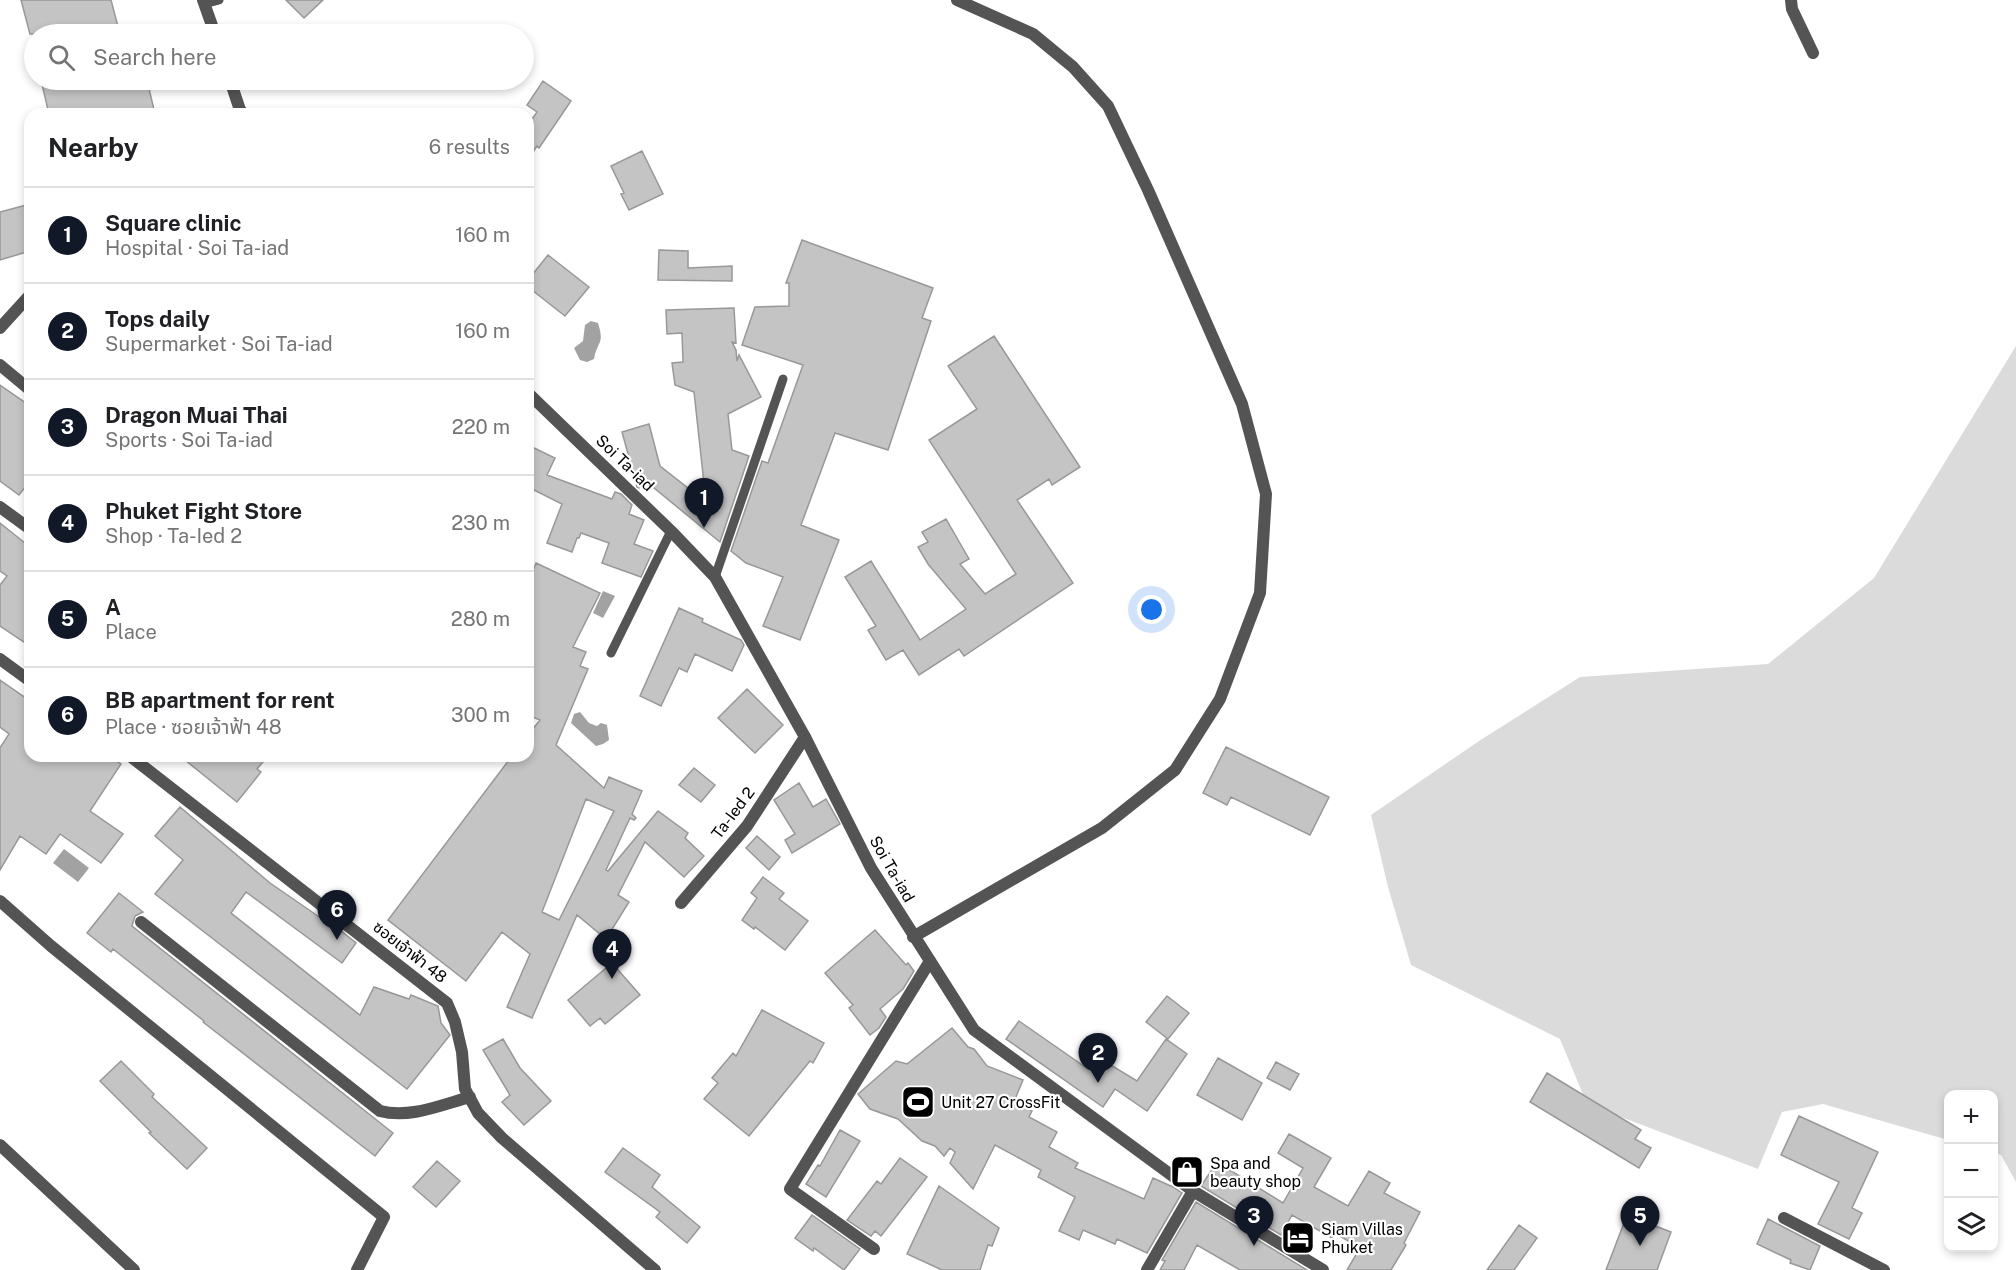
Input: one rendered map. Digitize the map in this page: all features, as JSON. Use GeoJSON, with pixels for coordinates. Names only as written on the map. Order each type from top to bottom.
{"type":"FeatureCollection","features":[{"type":"Feature","properties":{"kind":"street"},"geometry":{"type":"LineString","coordinates":[[913,937],[1102,828],[1175,770],[1220,699],[1260,593],[1266,494],[1242,404],[1148,190],[1108,106],[1073,67],[1033,34],[957,0]]}},
{"type":"Feature","properties":{"kind":"street"},"geometry":{"type":"LineString","coordinates":[[1791,0],[1792,9],[1813,53]]}},
{"type":"Feature","properties":{"kind":"street"},"geometry":{"type":"LineString","coordinates":[[204,2],[212,24]]}},
{"type":"Feature","properties":{"kind":"street"},"geometry":{"type":"LineString","coordinates":[[233,90],[239,108]]}},
{"type":"Feature","properties":{"kind":"street"},"geometry":{"type":"LineString","coordinates":[[0,328],[24,302]]}},
{"type":"Feature","properties":{"kind":"street"},"geometry":{"type":"LineString","coordinates":[[0,365],[24,385]]}},
{"type":"Feature","properties":{"kind":"street","name":"Soi Ta-iad"},"geometry":{"type":"LineString","coordinates":[[534,399],[672,531],[715,577],[805,737],[871,868],[974,1030],[1193,1191],[1323,1270]]}},
{"type":"Feature","properties":{"kind":"street"},"geometry":{"type":"LineString","coordinates":[[0,507],[24,525]]}},
{"type":"Feature","properties":{"kind":"street"},"geometry":{"type":"LineString","coordinates":[[0,659],[24,677]]}},
{"type":"Feature","properties":{"kind":"street","name":"Ta-Ied 2"},"geometry":{"type":"LineString","coordinates":[[681,903],[747,826],[805,737]]}},
{"type":"Feature","properties":{"kind":"street","name":"ซอยเจ้าฟ้า 48"},"geometry":{"type":"LineString","coordinates":[[138,762],[447,1003],[456,1023],[462,1052],[465,1089],[478,1113],[502,1138],[655,1270]]}},
{"type":"Feature","properties":{"kind":"street"},"geometry":{"type":"LineString","coordinates":[[0,902],[384,1217],[357,1270]]}},
{"type":"Feature","properties":{"kind":"street"},"geometry":{"type":"LineString","coordinates":[[141,922],[380,1111],[407,1113],[470,1097]]}},
{"type":"Feature","properties":{"kind":"street"},"geometry":{"type":"LineString","coordinates":[[874,1249],[790,1190],[930,961]]}},
{"type":"Feature","properties":{"kind":"street"},"geometry":{"type":"LineString","coordinates":[[0,1145],[134,1270]]}},
{"type":"Feature","properties":{"kind":"street"},"geometry":{"type":"LineString","coordinates":[[1147,1270],[1193,1191]]}},
{"type":"Feature","properties":{"kind":"street"},"geometry":{"type":"LineString","coordinates":[[1784,1218],[1884,1270]]}},
{"type":"Feature","properties":{"kind":"lane"},"geometry":{"type":"LineString","coordinates":[[204,2],[219,0]]}},
{"type":"Feature","properties":{"kind":"lane"},"geometry":{"type":"LineString","coordinates":[[715,577],[783,379]]}},
{"type":"Feature","properties":{"kind":"lane"},"geometry":{"type":"LineString","coordinates":[[611,653],[672,531]]}},
{"type":"Feature","properties":{"kind":"shaded area"},"geometry":{"type":"Polygon","coordinates":[[[591,321],[598,323],[601,339],[594,359],[587,362],[580,360],[574,348],[583,341],[585,325],[591,321]]]}},
{"type":"Feature","properties":{"kind":"shaded area"},"geometry":{"type":"Polygon","coordinates":[[[2016,346],[2016,1182],[2001,1155],[1998,1154],[1998,1090],[1944,1090],[1944,1139],[1823,1104],[1782,1112],[1758,1169],[1587,1104],[1560,1039],[1411,965],[1388,887],[1371,815],[1479,741],[1580,677],[1768,664],[1874,578],[2016,346]]]}},
{"type":"Feature","properties":{"kind":"shaded area"},"geometry":{"type":"Polygon","coordinates":[[[603,591],[615,596],[603,618],[593,613],[603,591]]]}},
{"type":"Feature","properties":{"kind":"shaded area"},"geometry":{"type":"Polygon","coordinates":[[[580,712],[589,723],[597,726],[601,723],[607,725],[609,740],[596,746],[571,723],[574,714],[580,712]]]}},
{"type":"Feature","properties":{"kind":"shaded area"},"geometry":{"type":"Polygon","coordinates":[[[64,849],[89,868],[78,882],[53,863],[64,849]]]}},
{"type":"Feature","properties":{"kind":"building"},"geometry":{"type":"Polygon","coordinates":[[[21,0],[111,0],[117,24],[27,24],[21,0]]]}},
{"type":"Feature","properties":{"kind":"building"},"geometry":{"type":"Polygon","coordinates":[[[286,0],[323,0],[304,18],[286,0]]]}},
{"type":"Feature","properties":{"kind":"building"},"geometry":{"type":"Polygon","coordinates":[[[543,81],[571,101],[539,148],[537,146],[534,151],[534,116],[537,112],[527,105],[543,81]]]}},
{"type":"Feature","properties":{"kind":"building"},"geometry":{"type":"Polygon","coordinates":[[[43,90],[149,90],[154,108],[48,108],[43,90]]]}},
{"type":"Feature","properties":{"kind":"building"},"geometry":{"type":"Polygon","coordinates":[[[642,151],[663,194],[629,210],[621,194],[624,193],[611,166],[642,151]]]}},
{"type":"Feature","properties":{"kind":"building"},"geometry":{"type":"Polygon","coordinates":[[[24,206],[24,253],[0,260],[0,212],[24,206]]]}},
{"type":"Feature","properties":{"kind":"building"},"geometry":{"type":"Polygon","coordinates":[[[802,240],[933,288],[922,318],[931,321],[888,450],[835,433],[801,525],[839,540],[800,640],[763,626],[783,577],[746,563],[731,551],[762,461],[768,463],[803,365],[742,345],[755,307],[789,306],[789,283],[786,283],[802,240]]]}},
{"type":"Feature","properties":{"kind":"building"},"geometry":{"type":"Polygon","coordinates":[[[659,250],[688,251],[688,268],[732,266],[732,281],[658,280],[659,250]]]}},
{"type":"Feature","properties":{"kind":"building"},"geometry":{"type":"Polygon","coordinates":[[[548,255],[589,287],[565,316],[534,292],[534,272],[548,255]]]}},
{"type":"Feature","properties":{"kind":"building"},"geometry":{"type":"Polygon","coordinates":[[[734,308],[736,343],[732,342],[736,350],[737,361],[739,355],[761,397],[728,414],[732,450],[749,456],[720,542],[643,479],[639,488],[637,487],[622,432],[649,424],[660,466],[706,502],[694,392],[675,385],[672,363],[683,362],[682,333],[667,334],[666,310],[734,308]]]}},
{"type":"Feature","properties":{"kind":"building"},"geometry":{"type":"Polygon","coordinates":[[[994,336],[1080,467],[1052,485],[1049,479],[1017,500],[1073,583],[964,656],[959,649],[919,675],[903,650],[886,660],[868,630],[876,626],[845,577],[871,561],[920,640],[966,609],[928,564],[918,547],[928,542],[922,532],[946,519],[969,559],[960,564],[985,594],[1016,574],[929,440],[977,409],[948,366],[994,336]]]}},
{"type":"Feature","properties":{"kind":"building"},"geometry":{"type":"Polygon","coordinates":[[[0,385],[24,402],[24,489],[19,495],[0,481],[0,385]]]}},
{"type":"Feature","properties":{"kind":"building"},"geometry":{"type":"Polygon","coordinates":[[[534,448],[555,458],[547,475],[612,499],[615,492],[621,494],[632,505],[629,514],[644,520],[634,544],[653,551],[641,577],[602,563],[609,543],[581,533],[572,552],[547,543],[562,504],[534,490],[534,448]]]}},
{"type":"Feature","properties":{"kind":"building"},"geometry":{"type":"Polygon","coordinates":[[[0,523],[24,542],[24,642],[0,626],[0,585],[7,576],[0,571],[0,523]]]}},
{"type":"Feature","properties":{"kind":"building"},"geometry":{"type":"Polygon","coordinates":[[[536,563],[600,593],[573,647],[586,652],[580,666],[588,669],[556,745],[604,788],[609,777],[642,791],[632,814],[636,818],[634,820],[630,818],[606,870],[608,871],[658,811],[688,833],[685,838],[704,856],[684,877],[645,842],[618,895],[629,902],[606,939],[577,915],[532,1018],[507,1007],[530,954],[502,932],[466,981],[388,920],[507,762],[534,762],[534,728],[540,720],[534,718],[534,568],[536,563]],[[586,799],[542,912],[559,920],[614,811],[586,799]]]}},
{"type":"Feature","properties":{"kind":"building"},"geometry":{"type":"Polygon","coordinates":[[[679,608],[703,619],[702,622],[741,640],[744,645],[732,671],[695,654],[687,672],[679,668],[661,706],[640,696],[679,608]]]}},
{"type":"Feature","properties":{"kind":"building"},"geometry":{"type":"Polygon","coordinates":[[[0,680],[24,697],[24,762],[118,762],[121,764],[90,811],[123,834],[101,863],[60,834],[46,854],[20,836],[0,870],[0,748],[9,734],[0,727],[0,680]]]}},
{"type":"Feature","properties":{"kind":"building"},"geometry":{"type":"Polygon","coordinates":[[[747,689],[783,725],[755,753],[718,718],[747,689]]]}},
{"type":"Feature","properties":{"kind":"building"},"geometry":{"type":"Polygon","coordinates":[[[1226,747],[1329,797],[1310,835],[1231,797],[1227,805],[1203,793],[1226,747]]]}},
{"type":"Feature","properties":{"kind":"building"},"geometry":{"type":"Polygon","coordinates":[[[187,762],[263,762],[257,769],[261,772],[237,802],[187,762]]]}},
{"type":"Feature","properties":{"kind":"building"},"geometry":{"type":"Polygon","coordinates":[[[694,768],[715,785],[701,802],[679,785],[694,768]]]}},
{"type":"Feature","properties":{"kind":"building"},"geometry":{"type":"Polygon","coordinates":[[[799,783],[813,807],[826,799],[840,824],[792,853],[785,840],[795,834],[774,800],[799,783]]]}},
{"type":"Feature","properties":{"kind":"building"},"geometry":{"type":"Polygon","coordinates":[[[180,807],[270,883],[328,923],[330,922],[356,943],[342,963],[246,892],[231,913],[360,1015],[374,987],[409,999],[411,995],[438,1006],[441,1023],[450,1035],[407,1089],[155,894],[183,860],[155,836],[180,807]]]}},
{"type":"Feature","properties":{"kind":"building"},"geometry":{"type":"Polygon","coordinates":[[[757,836],[780,857],[769,870],[746,848],[757,836]]]}},
{"type":"Feature","properties":{"kind":"building"},"geometry":{"type":"Polygon","coordinates":[[[763,877],[784,893],[779,899],[808,921],[785,950],[742,920],[757,898],[751,893],[763,877]]]}},
{"type":"Feature","properties":{"kind":"building"},"geometry":{"type":"Polygon","coordinates":[[[119,893],[143,912],[135,916],[132,926],[393,1133],[375,1156],[113,949],[111,952],[87,933],[119,893]]]}},
{"type":"Feature","properties":{"kind":"building"},"geometry":{"type":"Polygon","coordinates":[[[875,930],[914,971],[903,989],[880,1009],[886,1017],[879,1028],[870,1035],[849,1008],[853,1005],[825,973],[875,930]]]}},
{"type":"Feature","properties":{"kind":"building"},"geometry":{"type":"Polygon","coordinates":[[[612,963],[640,995],[605,1024],[600,1018],[590,1026],[568,1000],[612,963]]]}},
{"type":"Feature","properties":{"kind":"building"},"geometry":{"type":"Polygon","coordinates":[[[1167,996],[1189,1013],[1168,1039],[1146,1022],[1167,996]]]}},
{"type":"Feature","properties":{"kind":"building"},"geometry":{"type":"Polygon","coordinates":[[[762,1010],[824,1043],[813,1063],[810,1061],[749,1136],[704,1099],[718,1083],[712,1078],[733,1053],[736,1056],[762,1010]]]}},
{"type":"Feature","properties":{"kind":"building"},"geometry":{"type":"Polygon","coordinates":[[[1019,1021],[1088,1069],[1096,1056],[1137,1081],[1166,1039],[1187,1054],[1147,1111],[1115,1089],[1103,1107],[1006,1039],[1019,1021]]]}},
{"type":"Feature","properties":{"kind":"building"},"geometry":{"type":"Polygon","coordinates":[[[952,1028],[968,1047],[974,1049],[987,1066],[1023,1080],[1013,1104],[1032,1111],[1029,1117],[1057,1132],[1049,1147],[1078,1163],[1075,1168],[1144,1199],[1153,1178],[1182,1193],[1147,1253],[1117,1239],[1115,1244],[1083,1230],[1079,1240],[1059,1231],[1075,1197],[1038,1177],[1041,1170],[995,1145],[973,1189],[950,1163],[955,1152],[950,1148],[944,1156],[935,1146],[922,1141],[898,1119],[870,1109],[858,1094],[896,1061],[907,1064],[952,1028]]]}},
{"type":"Feature","properties":{"kind":"building"},"geometry":{"type":"Polygon","coordinates":[[[503,1039],[520,1068],[551,1101],[524,1125],[502,1102],[510,1095],[483,1050],[503,1039]]]}},
{"type":"Feature","properties":{"kind":"building"},"geometry":{"type":"Polygon","coordinates":[[[1218,1058],[1262,1083],[1242,1120],[1197,1095],[1218,1058]]]}},
{"type":"Feature","properties":{"kind":"building"},"geometry":{"type":"Polygon","coordinates":[[[121,1061],[154,1094],[152,1097],[207,1148],[187,1169],[100,1081],[121,1061]]]}},
{"type":"Feature","properties":{"kind":"building"},"geometry":{"type":"Polygon","coordinates":[[[1276,1062],[1299,1074],[1290,1090],[1267,1078],[1276,1062]]]}},
{"type":"Feature","properties":{"kind":"building"},"geometry":{"type":"Polygon","coordinates":[[[1547,1073],[1641,1130],[1635,1139],[1651,1148],[1639,1168],[1530,1102],[1547,1073]]]}},
{"type":"Feature","properties":{"kind":"building"},"geometry":{"type":"Polygon","coordinates":[[[1799,1116],[1878,1152],[1852,1208],[1862,1213],[1849,1239],[1818,1224],[1839,1182],[1781,1155],[1799,1116]]]}},
{"type":"Feature","properties":{"kind":"building"},"geometry":{"type":"Polygon","coordinates":[[[840,1130],[860,1141],[826,1197],[806,1184],[818,1165],[820,1166],[840,1130]]]}},
{"type":"Feature","properties":{"kind":"building"},"geometry":{"type":"Polygon","coordinates":[[[1289,1134],[1331,1158],[1314,1187],[1348,1206],[1369,1171],[1390,1183],[1384,1193],[1420,1212],[1404,1243],[1406,1245],[1391,1270],[1347,1270],[1360,1248],[1335,1233],[1332,1238],[1292,1215],[1281,1235],[1201,1186],[1217,1162],[1283,1203],[1303,1168],[1278,1153],[1289,1134]]]}},
{"type":"Feature","properties":{"kind":"building"},"geometry":{"type":"Polygon","coordinates":[[[623,1148],[660,1175],[652,1187],[700,1227],[687,1243],[656,1217],[660,1212],[605,1172],[623,1148]]]}},
{"type":"Feature","properties":{"kind":"building"},"geometry":{"type":"Polygon","coordinates":[[[900,1158],[927,1177],[881,1236],[875,1231],[871,1236],[847,1220],[877,1181],[881,1184],[900,1158]]]}},
{"type":"Feature","properties":{"kind":"building"},"geometry":{"type":"Polygon","coordinates":[[[437,1161],[460,1181],[436,1207],[413,1187],[437,1161]]]}},
{"type":"Feature","properties":{"kind":"building"},"geometry":{"type":"Polygon","coordinates":[[[939,1186],[999,1228],[992,1246],[988,1245],[980,1270],[942,1270],[907,1254],[939,1186]]]}},
{"type":"Feature","properties":{"kind":"building"},"geometry":{"type":"Polygon","coordinates":[[[1196,1202],[1307,1270],[1240,1270],[1197,1245],[1184,1270],[1160,1270],[1165,1261],[1162,1260],[1196,1202]]]}},
{"type":"Feature","properties":{"kind":"building"},"geometry":{"type":"Polygon","coordinates":[[[812,1215],[860,1249],[844,1270],[814,1248],[813,1251],[795,1238],[812,1215]]]}},
{"type":"Feature","properties":{"kind":"building"},"geometry":{"type":"Polygon","coordinates":[[[1627,1215],[1671,1232],[1657,1270],[1606,1270],[1627,1215]]]}},
{"type":"Feature","properties":{"kind":"building"},"geometry":{"type":"Polygon","coordinates":[[[1768,1219],[1820,1246],[1810,1270],[1790,1263],[1791,1260],[1757,1244],[1768,1219]]]}},
{"type":"Feature","properties":{"kind":"building"},"geometry":{"type":"Polygon","coordinates":[[[1519,1225],[1537,1238],[1514,1270],[1487,1270],[1519,1225]]]}},
{"type":"Feature","properties":{"kind":"place","name":"Square clinic"},"geometry":{"type":"Point","coordinates":[704,528]}},
{"type":"Feature","properties":{"kind":"place","name":"BB apartment for rent"},"geometry":{"type":"Point","coordinates":[337,940]}},
{"type":"Feature","properties":{"kind":"place","name":"Phuket Fight Store"},"geometry":{"type":"Point","coordinates":[612,979]}},
{"type":"Feature","properties":{"kind":"place","name":"Tops daily"},"geometry":{"type":"Point","coordinates":[1098,1083]}},
{"type":"Feature","properties":{"kind":"place","name":"Unit 27 CrossFit"},"geometry":{"type":"Point","coordinates":[918,1102]}},
{"type":"Feature","properties":{"kind":"place","name":"Spa and beauty shop"},"geometry":{"type":"Point","coordinates":[1187,1172]}},
{"type":"Feature","properties":{"kind":"place","name":"Siam Villas Phuket"},"geometry":{"type":"Point","coordinates":[1298,1238]}},
{"type":"Feature","properties":{"kind":"place","name":"Dragon Muai Thai"},"geometry":{"type":"Point","coordinates":[1254,1246]}},
{"type":"Feature","properties":{"kind":"place","name":"A"},"geometry":{"type":"Point","coordinates":[1640,1246]}}]}
